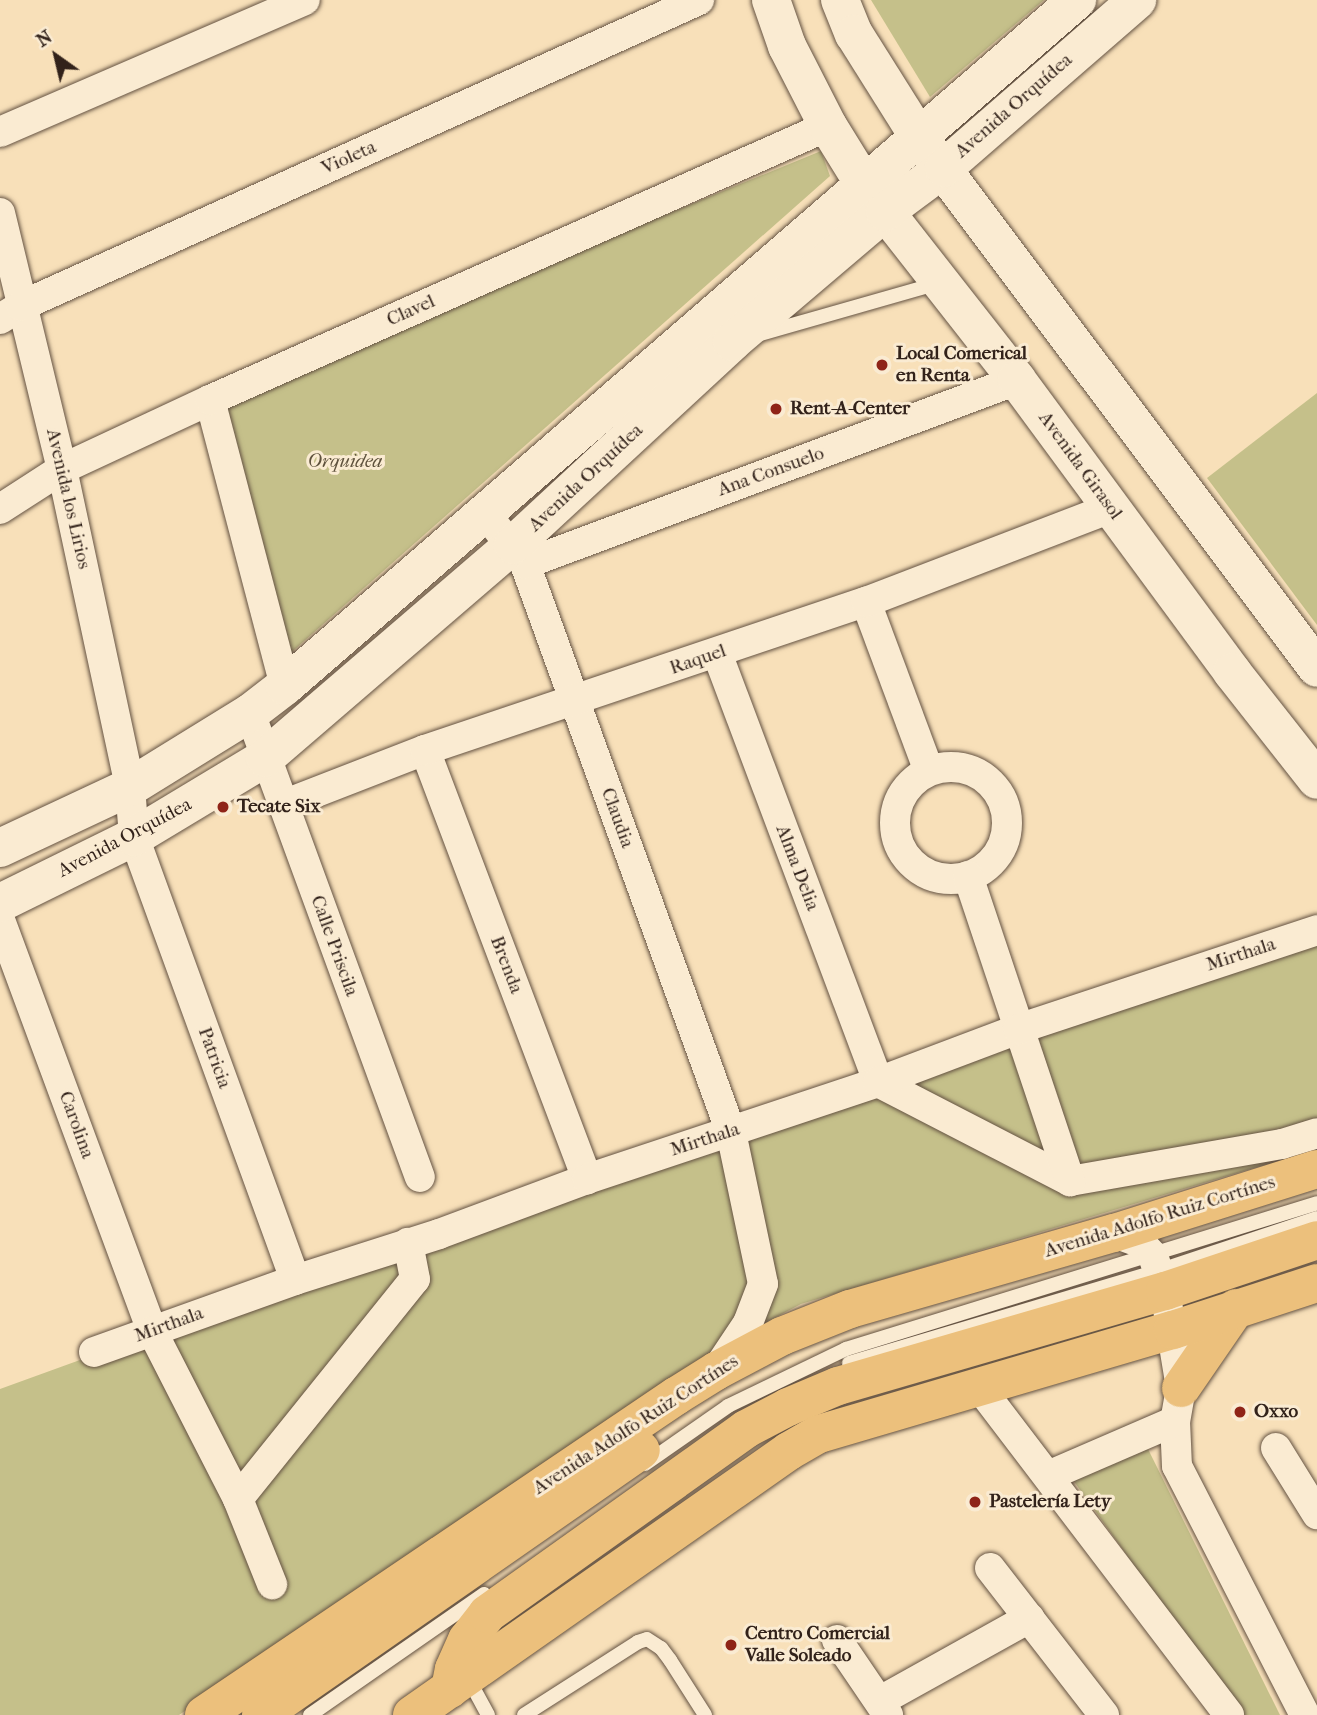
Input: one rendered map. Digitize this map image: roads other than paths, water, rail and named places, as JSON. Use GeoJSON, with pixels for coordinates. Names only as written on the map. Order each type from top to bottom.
{"type":"FeatureCollection","features":[{"type":"Feature","properties":{"kind":"main road","name":"Avenida Adolfo Ruiz Cortínes"},"geometry":{"type":"LineString","coordinates":[[204,1715],[532,1491],[716,1371],[771,1342],[850,1309],[1143,1255],[1317,1169]]}},
{"type":"Feature","properties":{"kind":"main road"},"geometry":{"type":"LineString","coordinates":[[459,1683],[454,1669],[467,1640],[487,1614],[747,1429],[838,1386],[1317,1180]]}},
{"type":"Feature","properties":{"kind":"main road"},"geometry":{"type":"LineString","coordinates":[[261,1715],[617,1467],[737,1386],[783,1359],[846,1334],[1143,1255],[1317,1190]]}},
{"type":"Feature","properties":{"kind":"main road"},"geometry":{"type":"LineString","coordinates":[[232,1715],[539,1502],[719,1381],[762,1358],[874,1312],[1143,1255],[1317,1240]]}},
{"type":"Feature","properties":{"kind":"main road"},"geometry":{"type":"LineString","coordinates":[[412,1715],[801,1444],[846,1425],[1173,1331],[1317,1283]]}},
{"type":"Feature","properties":{"kind":"main road"},"geometry":{"type":"LineString","coordinates":[[1178,1405],[1236,1308]]}},
{"type":"Feature","properties":{"kind":"street"},"geometry":{"type":"LineString","coordinates":[[0,132],[305,0]]}},
{"type":"Feature","properties":{"kind":"street","name":"Violeta"},"geometry":{"type":"LineString","coordinates":[[10,313],[699,0]]}},
{"type":"Feature","properties":{"kind":"street","name":"Avenida Girasol"},"geometry":{"type":"LineString","coordinates":[[771,0],[788,47],[828,126],[875,199],[1017,380],[1317,780]]}},
{"type":"Feature","properties":{"kind":"street"},"geometry":{"type":"LineString","coordinates":[[840,0],[854,34],[920,139],[1317,668]]}},
{"type":"Feature","properties":{"kind":"street","name":"Avenida Orquídea"},"geometry":{"type":"LineString","coordinates":[[0,903],[134,837],[265,758],[519,555],[875,199],[920,139],[1077,0]]}},
{"type":"Feature","properties":{"kind":"street","name":"Avenida Orquídea"},"geometry":{"type":"LineString","coordinates":[[0,848],[130,787],[250,713],[486,514],[875,199],[944,168],[1137,0]]}},
{"type":"Feature","properties":{"kind":"street","name":"Clavel"},"geometry":{"type":"LineString","coordinates":[[0,509],[62,469],[210,400],[828,126]]}},
{"type":"Feature","properties":{"kind":"street","name":"Avenida los Lirios"},"geometry":{"type":"LineString","coordinates":[[0,213],[10,313],[62,469],[130,787],[134,837]]}},
{"type":"Feature","properties":{"kind":"street","name":"Ana Consuelo"},"geometry":{"type":"LineString","coordinates":[[519,555],[1017,380]]}},
{"type":"Feature","properties":{"kind":"street"},"geometry":{"type":"LineString","coordinates":[[210,400],[285,686]]}},
{"type":"Feature","properties":{"kind":"street","name":"Raquel"},"geometry":{"type":"LineString","coordinates":[[283,805],[425,750],[866,602],[1111,508]]}},
{"type":"Feature","properties":{"kind":"street","name":"Claudia"},"geometry":{"type":"LineString","coordinates":[[486,514],[519,555],[575,701],[731,1132],[763,1284],[773,1304],[771,1342]]}},
{"type":"Feature","properties":{"kind":"street"},"geometry":{"type":"LineString","coordinates":[[866,602],[929,771]]}},
{"type":"Feature","properties":{"kind":"street","name":"Alma Delia"},"geometry":{"type":"LineString","coordinates":[[717,653],[878,1082]]}},
{"type":"Feature","properties":{"kind":"street","name":"Calle Priscila"},"geometry":{"type":"LineString","coordinates":[[250,713],[420,1177]]}},
{"type":"Feature","properties":{"kind":"street","name":"Brenda"},"geometry":{"type":"LineString","coordinates":[[425,750],[586,1180]]}},
{"type":"Feature","properties":{"kind":"street"},"geometry":{"type":"LineString","coordinates":[[949,766],[968,769],[986,779],[1003,803],[1006,833],[999,851],[986,867],[968,876],[952,879],[923,872],[910,862],[898,842],[895,819],[898,804],[916,779],[929,771],[949,766]]}},
{"type":"Feature","properties":{"kind":"street","name":"Patricia"},"geometry":{"type":"LineString","coordinates":[[134,837],[295,1280]]}},
{"type":"Feature","properties":{"kind":"street"},"geometry":{"type":"LineString","coordinates":[[968,876],[1070,1181]]}},
{"type":"Feature","properties":{"kind":"street","name":"Carolina"},"geometry":{"type":"LineString","coordinates":[[0,920],[152,1331],[238,1499],[272,1584]]}},
{"type":"Feature","properties":{"kind":"street","name":"Mirthala"},"geometry":{"type":"LineString","coordinates":[[94,1352],[295,1280],[878,1082],[1018,1029],[1317,930]]}},
{"type":"Feature","properties":{"kind":"street"},"geometry":{"type":"LineString","coordinates":[[878,1082],[1070,1181],[1282,1144],[1317,1133]]}},
{"type":"Feature","properties":{"kind":"street"},"geometry":{"type":"LineString","coordinates":[[238,1499],[349,1365],[415,1279],[408,1243]]}},
{"type":"Feature","properties":{"kind":"street"},"geometry":{"type":"LineString","coordinates":[[1143,1255],[1173,1331],[1178,1405],[1177,1466],[1305,1715]]}},
{"type":"Feature","properties":{"kind":"street"},"geometry":{"type":"LineString","coordinates":[[716,1371],[748,1323],[763,1284]]}},
{"type":"Feature","properties":{"kind":"street"},"geometry":{"type":"LineString","coordinates":[[980,1388],[1229,1715]]}},
{"type":"Feature","properties":{"kind":"street"},"geometry":{"type":"LineString","coordinates":[[1048,1476],[1178,1405]]}},
{"type":"Feature","properties":{"kind":"street"},"geometry":{"type":"LineString","coordinates":[[1276,1448],[1317,1514]]}},
{"type":"Feature","properties":{"kind":"street"},"geometry":{"type":"LineString","coordinates":[[990,1569],[1104,1715]]}},
{"type":"Feature","properties":{"kind":"street"},"geometry":{"type":"LineString","coordinates":[[837,1640],[884,1708],[1029,1618]]}},
{"type":"Feature","properties":{"kind":"lane"},"geometry":{"type":"LineString","coordinates":[[732,342],[942,282]]}},
{"type":"Feature","properties":{"kind":"lane"},"geometry":{"type":"LineString","coordinates":[[285,1715],[739,1399],[846,1349],[1317,1203]]}},
{"type":"Feature","properties":{"kind":"lane"},"geometry":{"type":"LineString","coordinates":[[628,1495],[741,1416],[829,1369],[1143,1255],[1317,1218]]}},
{"type":"Feature","properties":{"kind":"lane"},"geometry":{"type":"LineString","coordinates":[[310,1715],[492,1589]]}},
{"type":"Feature","properties":{"kind":"lane"},"geometry":{"type":"LineString","coordinates":[[524,1715],[647,1639],[661,1648],[705,1715]]}},
{"type":"Feature","properties":{"kind":"lane"},"geometry":{"type":"LineString","coordinates":[[459,1683],[488,1715]]}},
{"type":"Feature","properties":{"kind":"place","name":"Local Comerical en Renta"},"geometry":{"type":"Point","coordinates":[882,365]}},
{"type":"Feature","properties":{"kind":"place","name":"Rent-A-Center"},"geometry":{"type":"Point","coordinates":[776,409]}},
{"type":"Feature","properties":{"kind":"place","name":"Tecate Six"},"geometry":{"type":"Point","coordinates":[223,807]}},
{"type":"Feature","properties":{"kind":"place","name":"Oxxo"},"geometry":{"type":"Point","coordinates":[1240,1412]}},
{"type":"Feature","properties":{"kind":"place","name":"Pastelería Lety"},"geometry":{"type":"Point","coordinates":[975,1502]}},
{"type":"Feature","properties":{"kind":"place","name":"Centro Comercial Valle Soleado"},"geometry":{"type":"Point","coordinates":[731,1645]}},
{"type":"Feature","properties":{"kind":"park label","name":"Orquidea"},"geometry":{"type":"Point","coordinates":[345,462]}}]}
